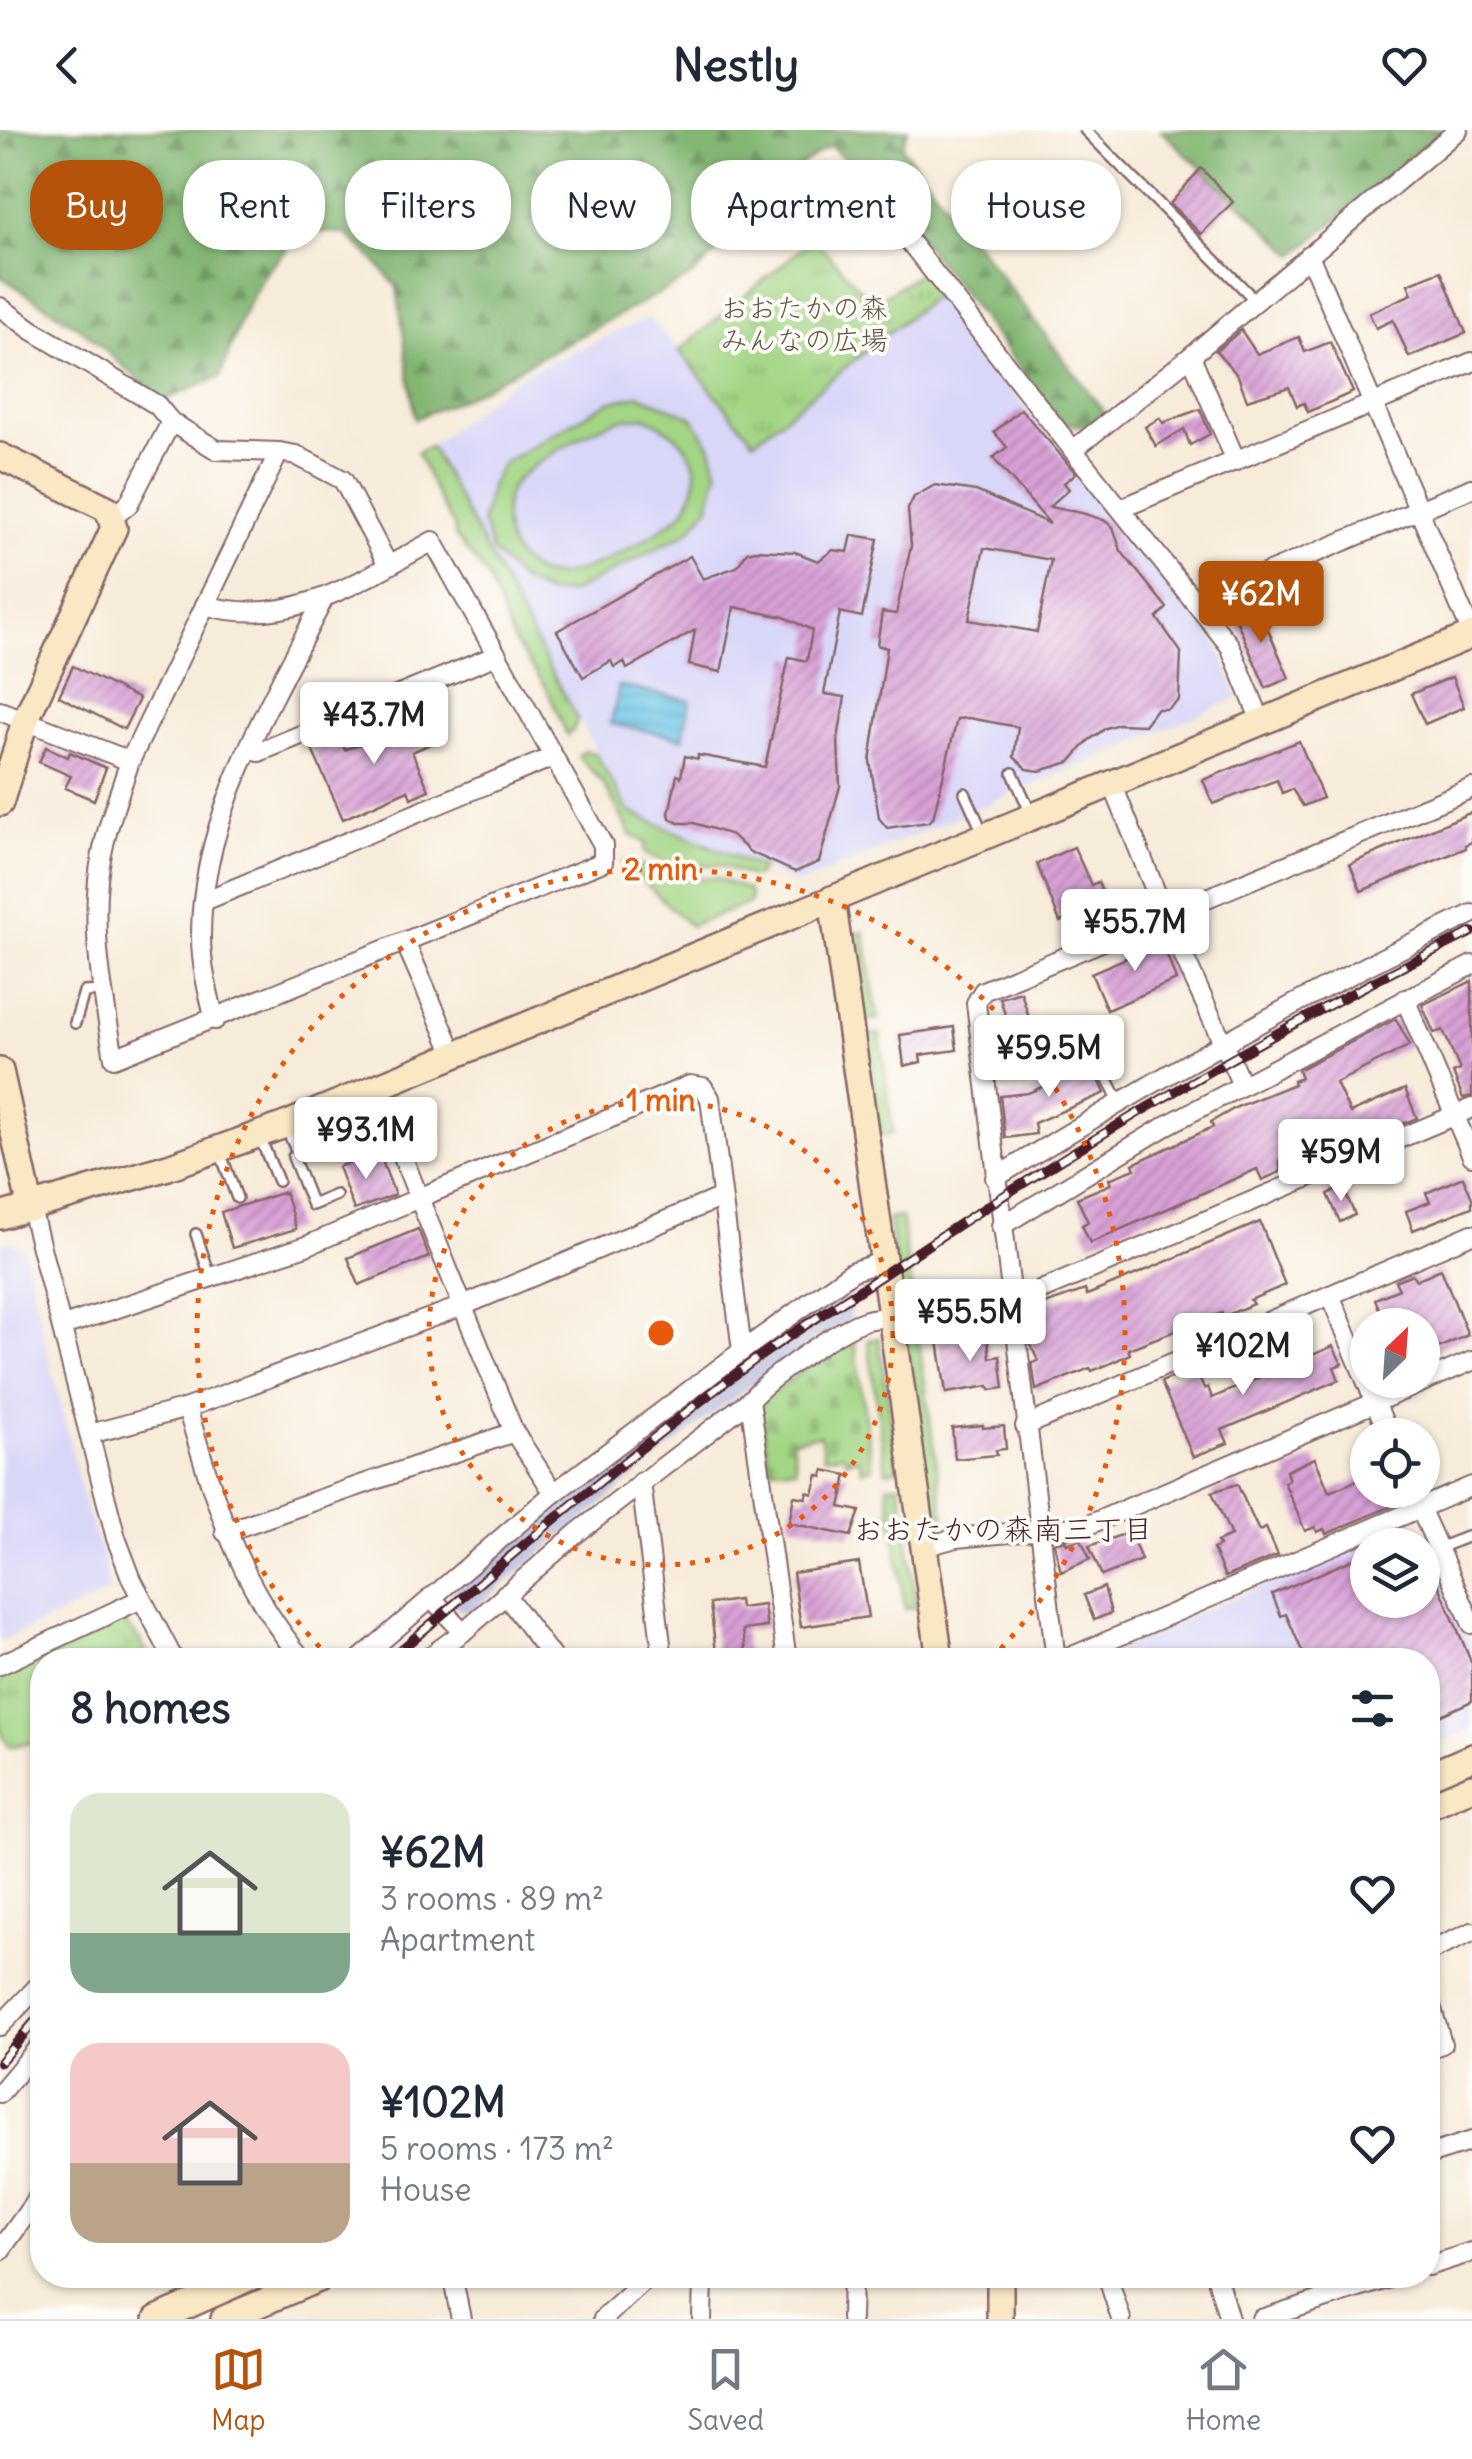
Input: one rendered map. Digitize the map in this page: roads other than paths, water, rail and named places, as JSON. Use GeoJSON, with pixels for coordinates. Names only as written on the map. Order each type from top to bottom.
{"type":"FeatureCollection","features":[{"type":"Feature","properties":{"kind":"street"},"geometry":{"type":"LineString","coordinates":[[1073,450],[1192,356],[1458,130]]}},
{"type":"Feature","properties":{"kind":"street"},"geometry":{"type":"LineString","coordinates":[[916,250],[1230,646],[1261,721]]}},
{"type":"Feature","properties":{"kind":"street"},"geometry":{"type":"LineString","coordinates":[[0,1216],[31,1210],[285,1125],[1472,635],[1309,255]]}},
{"type":"Feature","properties":{"kind":"street"},"geometry":{"type":"LineString","coordinates":[[0,307],[157,405],[172,422],[217,450],[296,455],[343,480],[388,565]]}},
{"type":"Feature","properties":{"kind":"street"},"geometry":{"type":"LineString","coordinates":[[1192,356],[1236,461]]}},
{"type":"Feature","properties":{"kind":"street"},"geometry":{"type":"LineString","coordinates":[[1122,508],[1472,362]]}},
{"type":"Feature","properties":{"kind":"street"},"geometry":{"type":"LineString","coordinates":[[0,803],[25,720],[111,538],[114,518],[129,503],[172,422]]}},
{"type":"Feature","properties":{"kind":"street"},"geometry":{"type":"LineString","coordinates":[[205,604],[276,611],[323,600],[432,541],[603,845],[603,862],[114,1058],[96,924],[98,879],[107,832],[130,760],[205,604],[279,452]]}},
{"type":"Feature","properties":{"kind":"street"},"geometry":{"type":"LineString","coordinates":[[0,456],[99,504],[114,518]]}},
{"type":"Feature","properties":{"kind":"street"},"geometry":{"type":"LineString","coordinates":[[1197,602],[1472,488]]}},
{"type":"Feature","properties":{"kind":"street"},"geometry":{"type":"LineString","coordinates":[[215,1020],[200,936],[205,875],[216,826],[323,600]]}},
{"type":"Feature","properties":{"kind":"street"},"geometry":{"type":"LineString","coordinates":[[251,748],[260,752],[497,655]]}},
{"type":"Feature","properties":{"kind":"street"},"geometry":{"type":"LineString","coordinates":[[0,712],[130,760]]}},
{"type":"Feature","properties":{"kind":"street"},"geometry":{"type":"LineString","coordinates":[[204,901],[553,757]]}},
{"type":"Feature","properties":{"kind":"street"},"geometry":{"type":"LineString","coordinates":[[1112,782],[1165,915],[1242,1085]]}},
{"type":"Feature","properties":{"kind":"street"},"geometry":{"type":"LineString","coordinates":[[1057,1648],[1025,1426],[1015,1394],[1011,1303],[978,996],[1472,788]]}},
{"type":"Feature","properties":{"kind":"street"},"geometry":{"type":"LineString","coordinates":[[832,899],[938,1648]]}},
{"type":"Feature","properties":{"kind":"street"},"geometry":{"type":"LineString","coordinates":[[996,1178],[1221,1044],[1472,914]]}},
{"type":"Feature","properties":{"kind":"street"},"geometry":{"type":"LineString","coordinates":[[405,942],[454,1054]]}},
{"type":"Feature","properties":{"kind":"street"},"geometry":{"type":"LineString","coordinates":[[1001,1226],[1169,1124],[1472,965]]}},
{"type":"Feature","properties":{"kind":"street"},"geometry":{"type":"LineString","coordinates":[[1406,999],[1463,1112],[1472,1156]]}},
{"type":"Feature","properties":{"kind":"street"},"geometry":{"type":"LineString","coordinates":[[0,1072],[31,1210],[112,1524],[141,1599],[168,1648]]}},
{"type":"Feature","properties":{"kind":"street"},"geometry":{"type":"LineString","coordinates":[[63,1326],[306,1246],[696,1084],[707,1090],[710,1098],[742,1351]]}},
{"type":"Feature","properties":{"kind":"street"},"geometry":{"type":"LineString","coordinates":[[375,1087],[514,1432],[554,1493]]}},
{"type":"Feature","properties":{"kind":"street"},"geometry":{"type":"LineString","coordinates":[[1011,1303],[1463,1112]]}},
{"type":"Feature","properties":{"kind":"street"},"geometry":{"type":"LineString","coordinates":[[90,1434],[187,1408],[465,1304],[722,1197]]}},
{"type":"Feature","properties":{"kind":"street"},"geometry":{"type":"LineString","coordinates":[[1025,1426],[1472,1234]]}},
{"type":"Feature","properties":{"kind":"street"},"geometry":{"type":"LineString","coordinates":[[373,1648],[554,1493],[853,1271],[882,1262]]}},
{"type":"Feature","properties":{"kind":"street"},"geometry":{"type":"LineString","coordinates":[[1330,1296],[1382,1418]]}},
{"type":"Feature","properties":{"kind":"street"},"geometry":{"type":"LineString","coordinates":[[441,1648],[760,1388],[865,1320],[891,1316]]}},
{"type":"Feature","properties":{"kind":"street"},"geometry":{"type":"LineString","coordinates":[[922,1547],[956,1538],[1086,1526],[1472,1362]]}},
{"type":"Feature","properties":{"kind":"street"},"geometry":{"type":"LineString","coordinates":[[750,1400],[785,1648]]}},
{"type":"Feature","properties":{"kind":"street"},"geometry":{"type":"LineString","coordinates":[[187,1408],[225,1532],[252,1590],[294,1648]]}},
{"type":"Feature","properties":{"kind":"street"},"geometry":{"type":"LineString","coordinates":[[225,1532],[514,1432]]}},
{"type":"Feature","properties":{"kind":"street"},"geometry":{"type":"LineString","coordinates":[[641,1482],[662,1648]]}},
{"type":"Feature","properties":{"kind":"street"},"geometry":{"type":"LineString","coordinates":[[1440,1500],[1472,1486]]}},
{"type":"Feature","properties":{"kind":"street"},"geometry":{"type":"LineString","coordinates":[[1088,1648],[1420,1508],[1429,1528]]}},
{"type":"Feature","properties":{"kind":"street"},"geometry":{"type":"LineString","coordinates":[[1440,1552],[1472,1624]]}},
{"type":"Feature","properties":{"kind":"street"},"geometry":{"type":"LineString","coordinates":[[505,1594],[545,1648]]}},
{"type":"Feature","properties":{"kind":"street"},"geometry":{"type":"LineString","coordinates":[[431,1597],[463,1632]]}},
{"type":"Feature","properties":{"kind":"street"},"geometry":{"type":"LineString","coordinates":[[38,1648],[141,1599]]}},
{"type":"Feature","properties":{"kind":"street"},"geometry":{"type":"LineString","coordinates":[[0,1666],[30,1652]]}},
{"type":"Feature","properties":{"kind":"street"},"geometry":{"type":"LineString","coordinates":[[1440,1771],[1472,1757]]}},
{"type":"Feature","properties":{"kind":"street"},"geometry":{"type":"LineString","coordinates":[[1440,1802],[1471,1791]]}},
{"type":"Feature","properties":{"kind":"street"},"geometry":{"type":"LineString","coordinates":[[1440,1947],[1472,1932]]}},
{"type":"Feature","properties":{"kind":"street"},"geometry":{"type":"LineString","coordinates":[[0,2026],[30,1995]]}},
{"type":"Feature","properties":{"kind":"street"},"geometry":{"type":"LineString","coordinates":[[0,2092],[30,2056]]}},
{"type":"Feature","properties":{"kind":"street"},"geometry":{"type":"LineString","coordinates":[[1440,2151],[1472,2141]]}},
{"type":"Feature","properties":{"kind":"street"},"geometry":{"type":"LineString","coordinates":[[0,2252],[30,2209]]}},
{"type":"Feature","properties":{"kind":"street"},"geometry":{"type":"LineString","coordinates":[[1440,2262],[1472,2252]]}},
{"type":"Feature","properties":{"kind":"street"},"geometry":{"type":"LineString","coordinates":[[157,2319],[226,2288]]}},
{"type":"Feature","properties":{"kind":"street"},"geometry":{"type":"LineString","coordinates":[[224,2319],[297,2288]]}},
{"type":"Feature","properties":{"kind":"street"},"geometry":{"type":"LineString","coordinates":[[455,2288],[461,2319]]}},
{"type":"Feature","properties":{"kind":"street"},"geometry":{"type":"LineString","coordinates":[[603,2319],[638,2288]]}},
{"type":"Feature","properties":{"kind":"street"},"geometry":{"type":"LineString","coordinates":[[702,2288],[702,2319]]}},
{"type":"Feature","properties":{"kind":"street"},"geometry":{"type":"LineString","coordinates":[[851,2319],[852,2288]]}},
{"type":"Feature","properties":{"kind":"street"},"geometry":{"type":"LineString","coordinates":[[1000,2288],[1000,2319]]}},
{"type":"Feature","properties":{"kind":"street"},"geometry":{"type":"LineString","coordinates":[[1111,2288],[1121,2319]]}},
{"type":"Feature","properties":{"kind":"street"},"geometry":{"type":"LineString","coordinates":[[1220,2288],[1229,2319]]}},
{"type":"Feature","properties":{"kind":"street"},"geometry":{"type":"LineString","coordinates":[[1262,2319],[1359,2288]]}},
{"type":"Feature","properties":{"kind":"lane"},"geometry":{"type":"LineString","coordinates":[[1085,130],[1256,300]]}},
{"type":"Feature","properties":{"kind":"lane"},"geometry":{"type":"LineString","coordinates":[[1013,773],[1032,816]]}},
{"type":"Feature","properties":{"kind":"lane"},"geometry":{"type":"LineString","coordinates":[[966,792],[984,836]]}},
{"type":"Feature","properties":{"kind":"lane"},"geometry":{"type":"LineString","coordinates":[[75,1023],[84,992],[102,991]]}},
{"type":"Feature","properties":{"kind":"lane"},"geometry":{"type":"LineString","coordinates":[[1091,1044],[1119,1102]]}},
{"type":"Feature","properties":{"kind":"lane"},"geometry":{"type":"LineString","coordinates":[[330,1106],[354,1151]]}},
{"type":"Feature","properties":{"kind":"lane"},"geometry":{"type":"LineString","coordinates":[[285,1125],[312,1205],[336,1196]]}},
{"type":"Feature","properties":{"kind":"lane"},"geometry":{"type":"LineString","coordinates":[[258,1135],[278,1182]]}},
{"type":"Feature","properties":{"kind":"lane"},"geometry":{"type":"LineString","coordinates":[[219,1149],[237,1198]]}},
{"type":"Feature","properties":{"kind":"lane"},"geometry":{"type":"LineString","coordinates":[[196,1234],[210,1279]]}},
{"type":"Feature","properties":{"kind":"lane"},"geometry":{"type":"LineString","coordinates":[[1440,1547],[1472,1534]]}},
{"type":"Feature","properties":{"kind":"water"},"geometry":{"type":"Polygon","coordinates":[[[619,686],[690,700],[683,738],[611,724],[619,686]]]}},
{"type":"Feature","properties":{"kind":"railway"},"geometry":{"type":"LineString","coordinates":[[403,1648],[613,1471],[787,1337],[1036,1175],[1178,1089],[1472,932]]}},
{"type":"Feature","properties":{"kind":"railway"},"geometry":{"type":"LineString","coordinates":[[0,2062],[30,2027]]}},
{"type":"Feature","properties":{"kind":"district","name":"おおたかの森南三丁目"},"geometry":{"type":"Point","coordinates":[1003,1529]}},
{"type":"Feature","properties":{"kind":"park label","name":"おおたかの森 みんなの広場"},"geometry":{"type":"Point","coordinates":[804,324]}}]}
